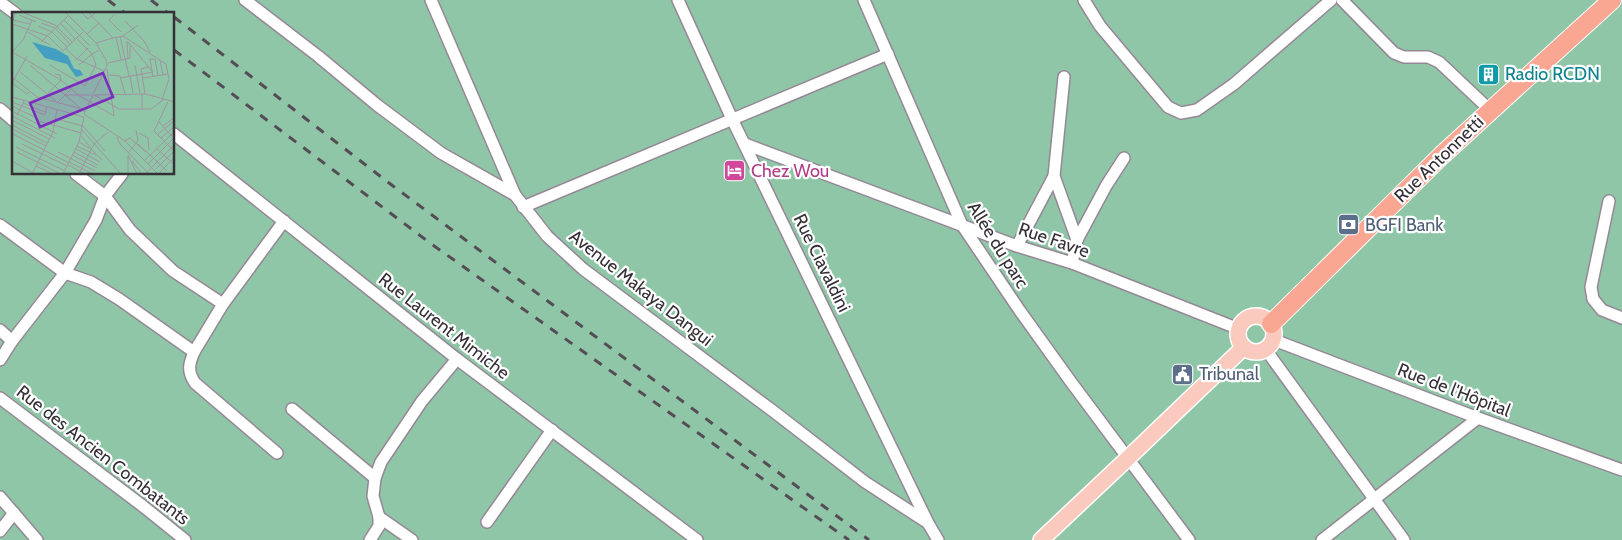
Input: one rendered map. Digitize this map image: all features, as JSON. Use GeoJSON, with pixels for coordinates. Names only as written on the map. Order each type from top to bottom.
{"type":"FeatureCollection","features":[{"type":"Feature","properties":{"kind":"highway","name":"Rue Antonnetti"},"geometry":{"type":"LineString","coordinates":[[1270,338],[1490,110],[1612,0]]}},
{"type":"Feature","properties":{"kind":"main road"},"geometry":{"type":"LineString","coordinates":[[1257,316],[1265,318],[1270,338],[1254,352],[1244,347],[1238,337],[1239,329],[1243,322],[1250,318],[1257,316]]}},
{"type":"Feature","properties":{"kind":"main road"},"geometry":{"type":"LineString","coordinates":[[1041,540],[1244,347]]}},
{"type":"Feature","properties":{"kind":"street","name":"Avenue Makaya Dangui"},"geometry":{"type":"LineString","coordinates":[[245,0],[441,153],[515,195],[547,236],[583,269],[866,482],[928,523]]}},
{"type":"Feature","properties":{"kind":"street"},"geometry":{"type":"LineString","coordinates":[[431,0],[515,195]]}},
{"type":"Feature","properties":{"kind":"street","name":"Rue Ciavaldini"},"geometry":{"type":"LineString","coordinates":[[678,0],[732,120],[938,540]]}},
{"type":"Feature","properties":{"kind":"street","name":"Allée du parc"},"geometry":{"type":"LineString","coordinates":[[864,0],[962,225],[1020,311],[1127,460],[1189,540]]}},
{"type":"Feature","properties":{"kind":"street"},"geometry":{"type":"LineString","coordinates":[[1084,0],[1100,26],[1168,107],[1181,113],[1197,110],[1234,84],[1331,0]]}},
{"type":"Feature","properties":{"kind":"street"},"geometry":{"type":"LineString","coordinates":[[1342,0],[1394,53],[1404,57],[1428,57],[1440,62],[1490,110]]}},
{"type":"Feature","properties":{"kind":"street"},"geometry":{"type":"LineString","coordinates":[[0,2],[13,12]]}},
{"type":"Feature","properties":{"kind":"street"},"geometry":{"type":"LineString","coordinates":[[523,207],[888,54]]}},
{"type":"Feature","properties":{"kind":"street"},"geometry":{"type":"LineString","coordinates":[[1017,246],[1054,176],[1064,77]]}},
{"type":"Feature","properties":{"kind":"street"},"geometry":{"type":"LineString","coordinates":[[0,109],[12,119]]}},
{"type":"Feature","properties":{"kind":"street","name":"Rue Laurent Mimiche"},"geometry":{"type":"LineString","coordinates":[[175,135],[457,359],[697,540]]}},
{"type":"Feature","properties":{"kind":"street","name":"Rue Favre"},"geometry":{"type":"LineString","coordinates":[[745,144],[1017,246],[1072,263],[1239,329]]}},
{"type":"Feature","properties":{"kind":"street"},"geometry":{"type":"LineString","coordinates":[[1072,263],[1077,240],[1106,186],[1124,158]]}},
{"type":"Feature","properties":{"kind":"street"},"geometry":{"type":"LineString","coordinates":[[77,175],[105,196],[130,230],[173,271],[223,304]]}},
{"type":"Feature","properties":{"kind":"street"},"geometry":{"type":"LineString","coordinates":[[0,360],[12,341],[65,273],[96,220],[105,196],[121,175]]}},
{"type":"Feature","properties":{"kind":"street"},"geometry":{"type":"LineString","coordinates":[[1054,176],[1077,240]]}},
{"type":"Feature","properties":{"kind":"street"},"geometry":{"type":"LineString","coordinates":[[1609,201],[1591,287],[1593,299],[1602,310],[1622,318]]}},
{"type":"Feature","properties":{"kind":"street"},"geometry":{"type":"LineString","coordinates":[[277,453],[194,383],[189,374],[188,365],[223,304],[284,221]]}},
{"type":"Feature","properties":{"kind":"street"},"geometry":{"type":"LineString","coordinates":[[0,225],[65,273],[91,282],[119,299],[194,352]]}},
{"type":"Feature","properties":{"kind":"street"},"geometry":{"type":"LineString","coordinates":[[0,330],[12,341]]}},
{"type":"Feature","properties":{"kind":"street"},"geometry":{"type":"LineString","coordinates":[[1270,338],[1374,499],[1404,540]]}},
{"type":"Feature","properties":{"kind":"street","name":"Rue de l'Hôpital"},"geometry":{"type":"LineString","coordinates":[[1270,338],[1478,418],[1622,470]]}},
{"type":"Feature","properties":{"kind":"street"},"geometry":{"type":"LineString","coordinates":[[370,540],[379,526],[379,517],[373,496],[374,478],[381,462],[422,401],[457,359]]}},
{"type":"Feature","properties":{"kind":"street","name":"Rue des Ancien Combatants"},"geometry":{"type":"LineString","coordinates":[[0,398],[144,507],[184,540]]}},
{"type":"Feature","properties":{"kind":"street"},"geometry":{"type":"LineString","coordinates":[[292,409],[374,478]]}},
{"type":"Feature","properties":{"kind":"street"},"geometry":{"type":"LineString","coordinates":[[1322,540],[1478,418]]}},
{"type":"Feature","properties":{"kind":"street"},"geometry":{"type":"LineString","coordinates":[[487,522],[552,430]]}},
{"type":"Feature","properties":{"kind":"street"},"geometry":{"type":"LineString","coordinates":[[0,497],[37,540]]}},
{"type":"Feature","properties":{"kind":"street"},"geometry":{"type":"LineString","coordinates":[[0,531],[14,513]]}},
{"type":"Feature","properties":{"kind":"street"},"geometry":{"type":"LineString","coordinates":[[379,517],[412,540]]}},
{"type":"Feature","properties":{"kind":"green space"},"geometry":{"type":"Polygon","coordinates":[[[0,0],[1622,0],[1622,540],[0,540],[0,0]]]}},
{"type":"Feature","properties":{"kind":"railway"},"geometry":{"type":"LineString","coordinates":[[108,0],[123,12]]}},
{"type":"Feature","properties":{"kind":"railway"},"geometry":{"type":"LineString","coordinates":[[151,0],[166,12]]}},
{"type":"Feature","properties":{"kind":"railway"},"geometry":{"type":"LineString","coordinates":[[175,18],[393,186],[869,540]]}},
{"type":"Feature","properties":{"kind":"railway"},"geometry":{"type":"LineString","coordinates":[[175,51],[430,243],[849,540]]}},
{"type":"Feature","properties":{"kind":"place","name":"Radio RCDN"},"geometry":{"type":"Point","coordinates":[1489,74]}},
{"type":"Feature","properties":{"kind":"place","name":"Chez Wou"},"geometry":{"type":"Point","coordinates":[735,171]}},
{"type":"Feature","properties":{"kind":"place","name":"BGFI Bank"},"geometry":{"type":"Point","coordinates":[1349,225]}},
{"type":"Feature","properties":{"kind":"place","name":"Tribunal"},"geometry":{"type":"Point","coordinates":[1183,374]}}]}
